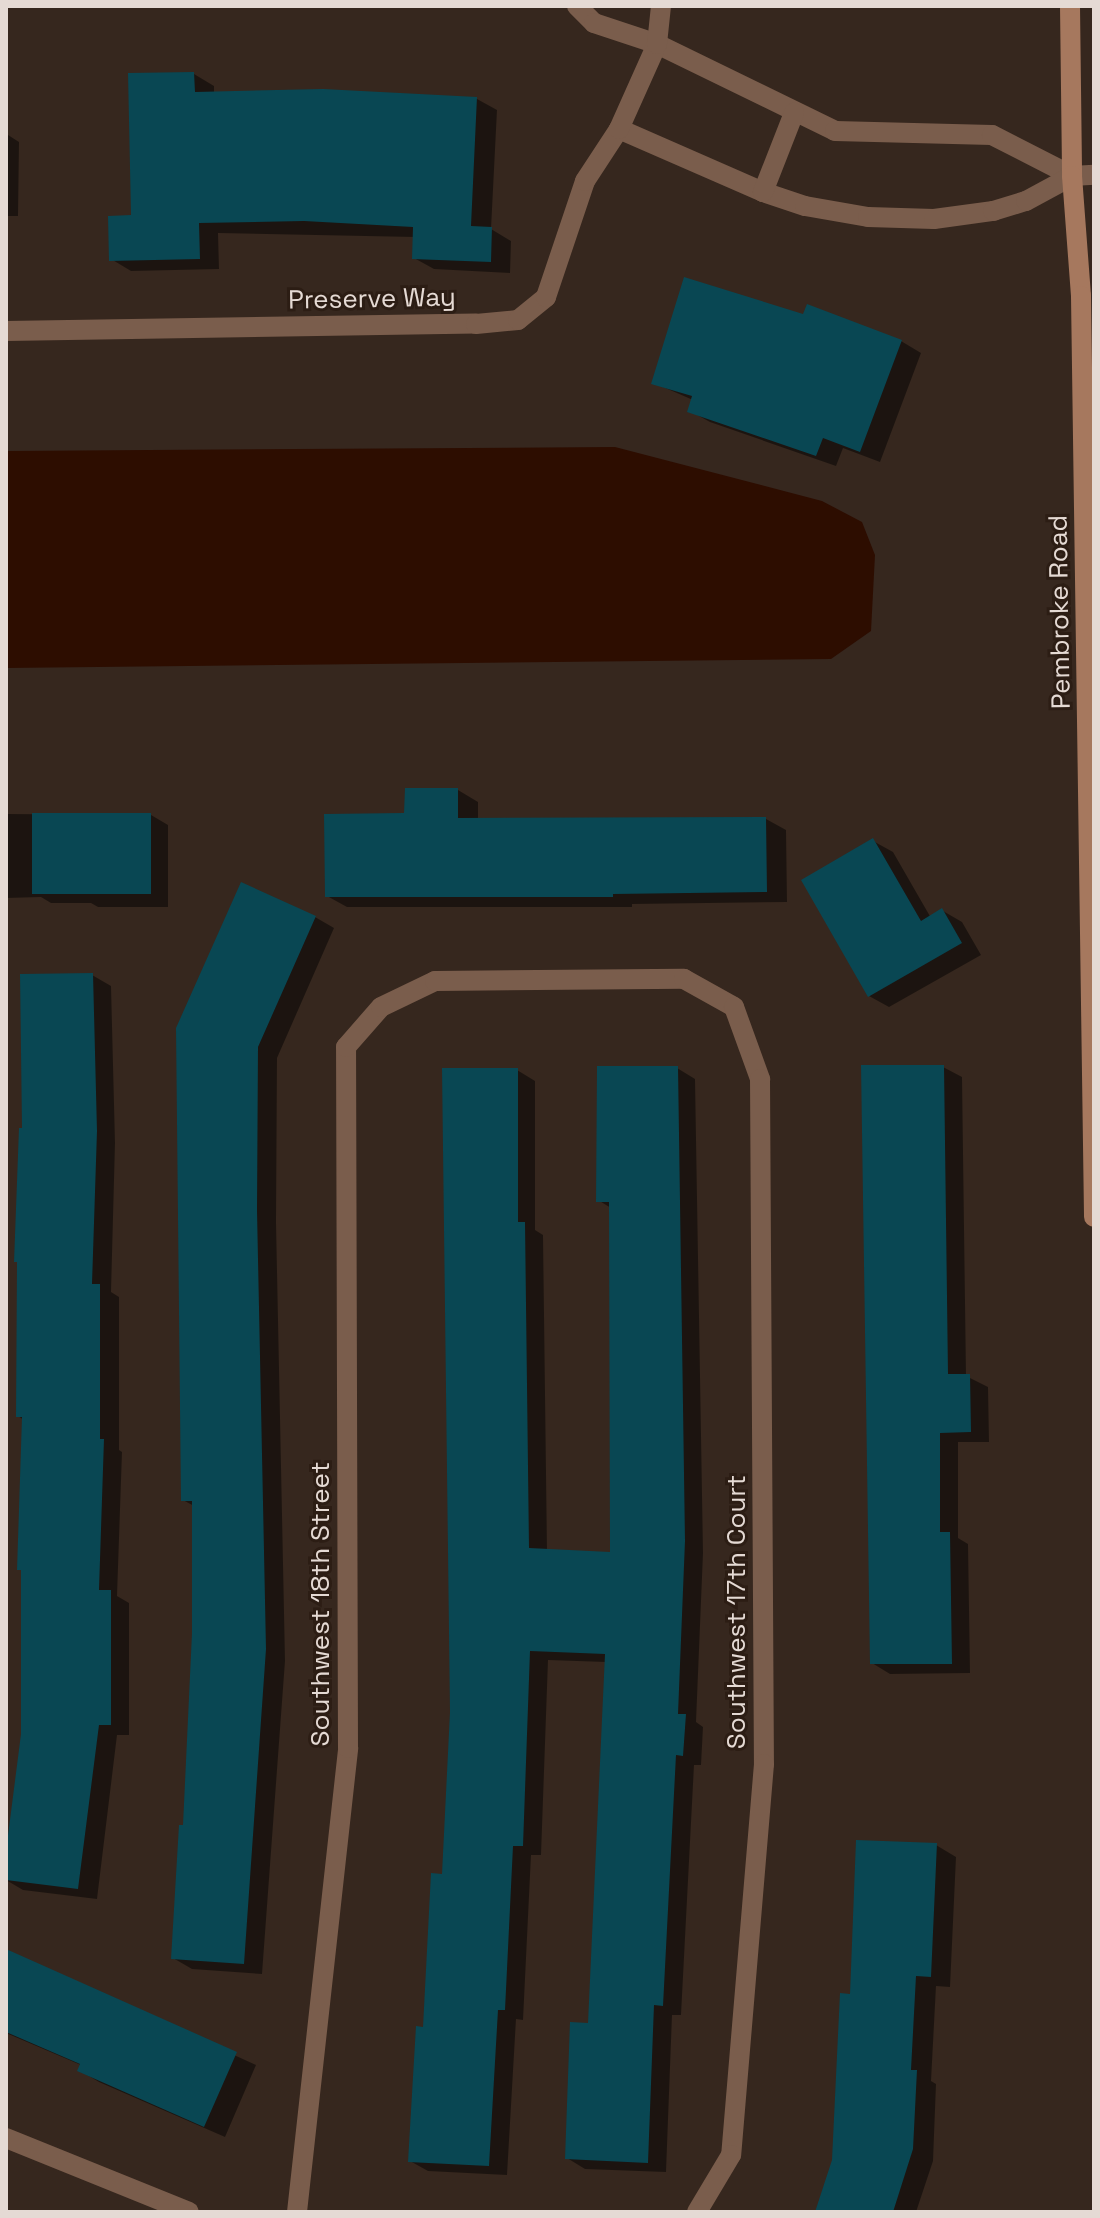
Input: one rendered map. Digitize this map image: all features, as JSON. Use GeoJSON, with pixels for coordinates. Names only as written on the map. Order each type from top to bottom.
{"type":"FeatureCollection","features":[{"type":"Feature","properties":{"kind":"main road","name":"Pembroke Road"},"geometry":{"type":"LineString","coordinates":[[1070,6],[1072,176],[1081,296],[1094,1217]]}},
{"type":"Feature","properties":{"kind":"street"},"geometry":{"type":"LineString","coordinates":[[577,6],[594,23],[657,44],[835,131],[992,135],[1072,176]]}},
{"type":"Feature","properties":{"kind":"street","name":"Preserve Way"},"geometry":{"type":"LineString","coordinates":[[6,331],[476,324],[518,320],[546,297],[585,181],[619,129],[657,44],[661,6]]}},
{"type":"Feature","properties":{"kind":"street"},"geometry":{"type":"LineString","coordinates":[[763,192],[794,113]]}},
{"type":"Feature","properties":{"kind":"street"},"geometry":{"type":"LineString","coordinates":[[619,129],[763,192],[805,206],[868,217],[934,219],[993,211],[1026,201],[1072,176],[1094,175]]}},
{"type":"Feature","properties":{"kind":"street","name":"Southwest 18th Street"},"geometry":{"type":"LineString","coordinates":[[297,2212],[348,1748],[346,1047],[381,1007],[435,981],[684,979],[734,1007]]}},
{"type":"Feature","properties":{"kind":"street","name":"Southwest 17th Court"},"geometry":{"type":"LineString","coordinates":[[697,2212],[731,2155],[764,1764],[760,1079],[734,1007]]}},
{"type":"Feature","properties":{"kind":"street"},"geometry":{"type":"LineString","coordinates":[[6,2138],[189,2212]]}},
{"type":"Feature","properties":{"kind":"shaded area"},"geometry":{"type":"Polygon","coordinates":[[[615,447],[822,501],[862,522],[875,555],[871,631],[831,659],[6,668],[6,451],[615,447]]]}},
{"type":"Feature","properties":{"kind":"building"},"geometry":{"type":"Polygon","coordinates":[[[194,72],[195,92],[323,89],[477,97],[471,226],[492,227],[491,262],[412,259],[413,227],[304,221],[199,223],[200,259],[109,261],[108,216],[131,215],[128,73],[194,72]]]}},
{"type":"Feature","properties":{"kind":"building"},"geometry":{"type":"Polygon","coordinates":[[[684,277],[803,314],[807,304],[902,340],[860,452],[823,438],[816,456],[687,412],[692,396],[651,384],[684,277]]]}},
{"type":"Feature","properties":{"kind":"building"},"geometry":{"type":"Polygon","coordinates":[[[405,788],[458,788],[458,818],[766,817],[767,892],[613,894],[613,897],[325,897],[324,814],[404,813],[405,788]]]}},
{"type":"Feature","properties":{"kind":"building"},"geometry":{"type":"Polygon","coordinates":[[[32,813],[151,813],[151,894],[32,894],[32,813]]]}},
{"type":"Feature","properties":{"kind":"building"},"geometry":{"type":"Polygon","coordinates":[[[873,838],[921,921],[942,908],[962,943],[868,997],[801,880],[873,838]]]}},
{"type":"Feature","properties":{"kind":"building"},"geometry":{"type":"Polygon","coordinates":[[[241,882],[316,916],[258,1047],[257,1210],[266,1649],[244,1964],[171,1959],[179,1825],[183,1825],[192,1633],[192,1501],[181,1501],[176,1028],[241,882]]]}},
{"type":"Feature","properties":{"kind":"building"},"geometry":{"type":"Polygon","coordinates":[[[93,973],[97,1131],[92,1284],[100,1284],[100,1439],[104,1439],[99,1590],[111,1590],[111,1725],[99,1725],[78,1889],[6,1880],[6,1851],[21,1734],[21,1570],[17,1570],[22,1417],[16,1417],[17,1262],[14,1262],[19,1128],[22,1128],[20,974],[93,973]]]}},
{"type":"Feature","properties":{"kind":"building"},"geometry":{"type":"Polygon","coordinates":[[[861,1065],[944,1065],[948,1374],[970,1374],[971,1432],[940,1433],[940,1532],[950,1532],[952,1664],[870,1664],[861,1065]]]}},
{"type":"Feature","properties":{"kind":"building"},"geometry":{"type":"Polygon","coordinates":[[[597,1066],[678,1066],[685,1541],[678,1714],[686,1714],[683,1756],[676,1755],[663,2006],[654,2005],[648,2163],[565,2159],[570,2022],[588,2023],[605,1654],[530,1651],[523,1846],[513,1846],[505,2010],[498,2010],[489,2166],[408,2162],[416,2026],[423,2027],[431,1873],[442,1874],[450,1712],[442,1068],[518,1068],[518,1222],[525,1222],[529,1548],[610,1552],[609,1202],[596,1202],[597,1066]]]}},
{"type":"Feature","properties":{"kind":"building"},"geometry":{"type":"Polygon","coordinates":[[[856,1840],[937,1843],[931,1977],[916,1976],[911,2070],[917,2070],[913,2149],[893,2212],[815,2212],[832,2160],[840,1993],[850,1994],[856,1840]]]}},
{"type":"Feature","properties":{"kind":"building"},"geometry":{"type":"Polygon","coordinates":[[[6,1949],[237,2052],[204,2127],[77,2071],[80,2064],[6,2032],[6,1949]]]}}]}
